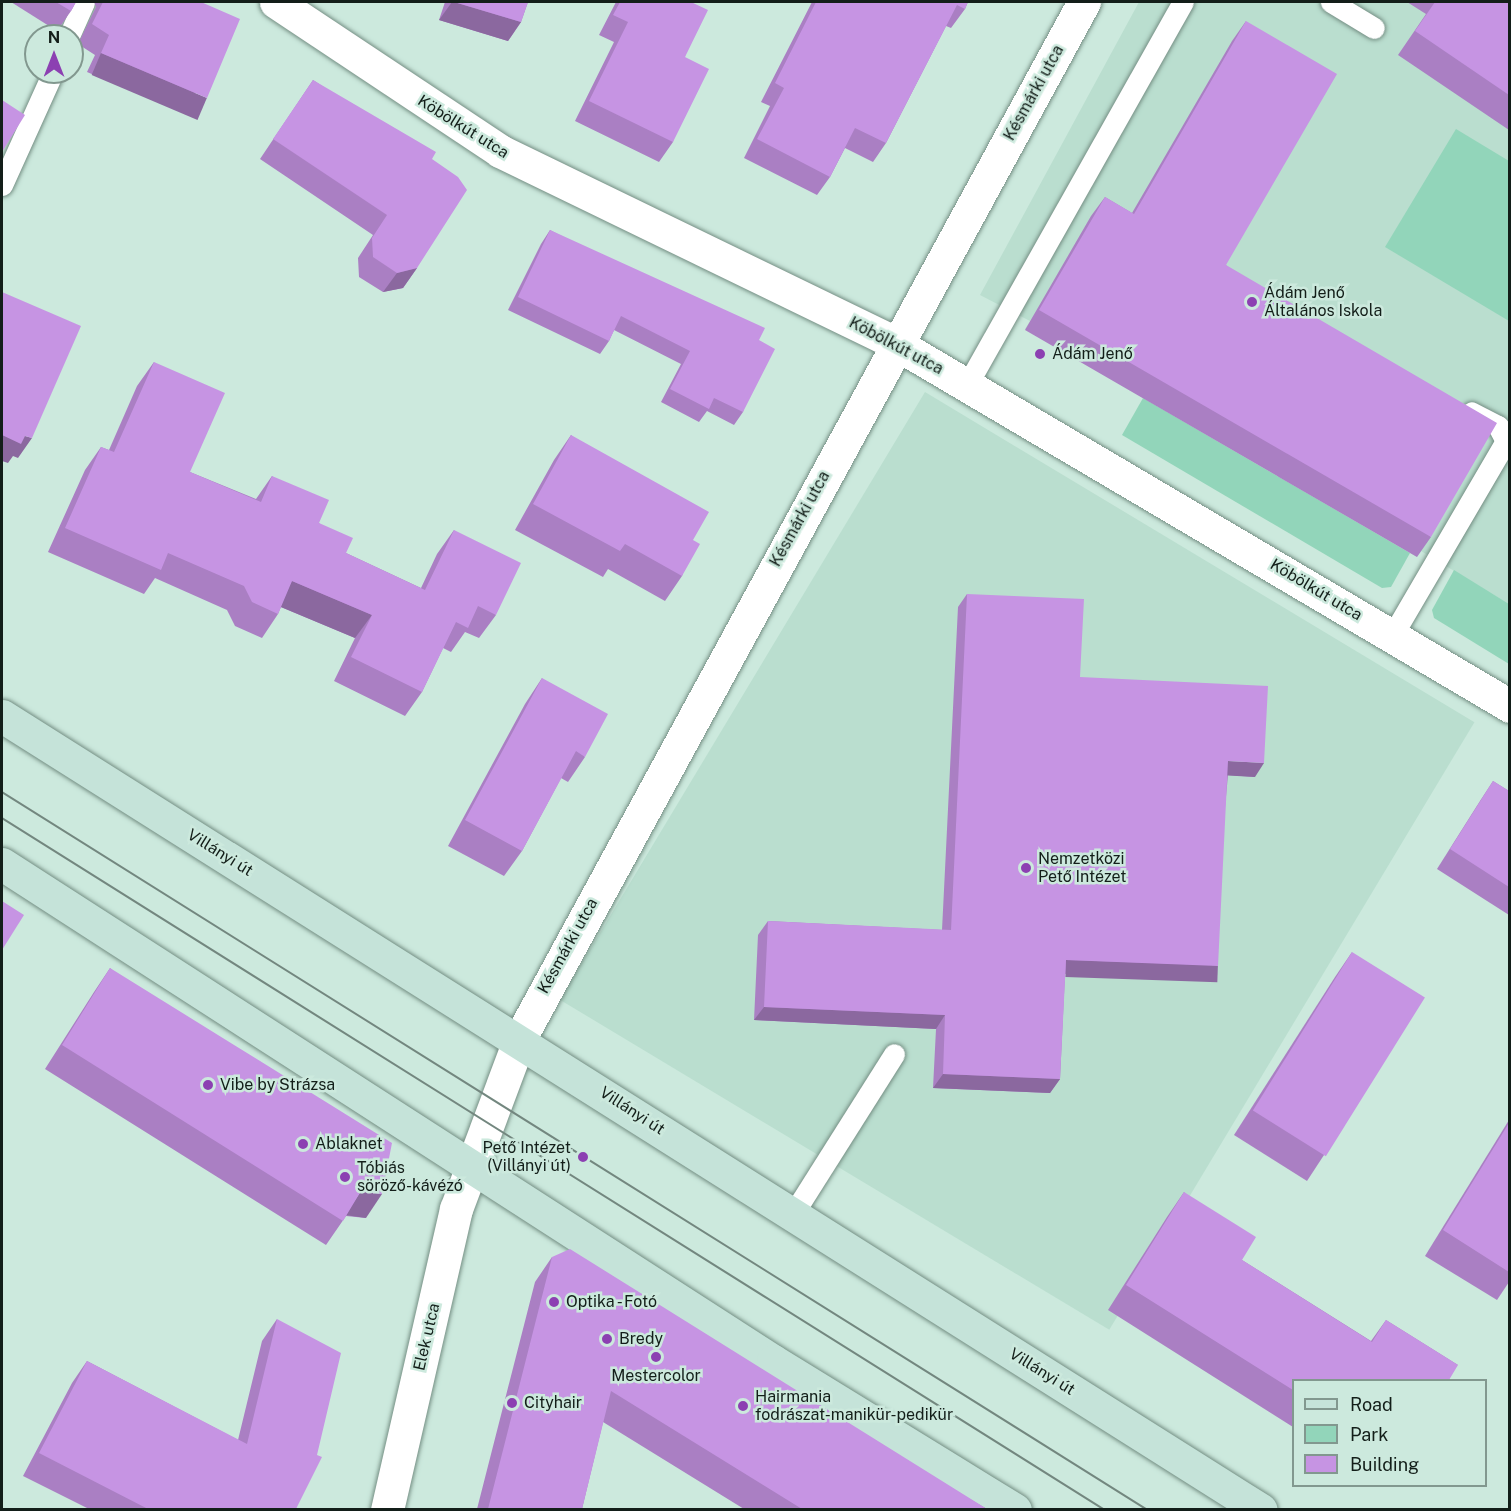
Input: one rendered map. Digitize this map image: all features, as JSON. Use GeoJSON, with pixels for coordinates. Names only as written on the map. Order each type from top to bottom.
{"type":"FeatureCollection","features":[{"type":"Feature","properties":{"kind":"street","name":"Köbölkút utca"},"geometry":{"type":"LineString","coordinates":[[276,2],[500,151],[895,343],[1509,706]]}},
{"type":"Feature","properties":{"kind":"street","name":"Késmárki utca"},"geometry":{"type":"LineString","coordinates":[[471,1167],[520,1038],[895,343],[1084,2]]}},
{"type":"Feature","properties":{"kind":"street","name":"Villányi út"},"geometry":{"type":"LineString","coordinates":[[2,716],[520,1038],[793,1214],[1261,1509]]}},
{"type":"Feature","properties":{"kind":"street"},"geometry":{"type":"LineString","coordinates":[[2,864],[471,1167],[1015,1509]]}},
{"type":"Feature","properties":{"kind":"street","name":"Elek utca"},"geometry":{"type":"LineString","coordinates":[[387,1509],[471,1167]]}},
{"type":"Feature","properties":{"kind":"lane"},"geometry":{"type":"LineString","coordinates":[[74,24],[84,2]]}},
{"type":"Feature","properties":{"kind":"lane"},"geometry":{"type":"LineString","coordinates":[[967,385],[1184,2]]}},
{"type":"Feature","properties":{"kind":"lane"},"geometry":{"type":"LineString","coordinates":[[1331,2],[1374,28]]}},
{"type":"Feature","properties":{"kind":"lane"},"geometry":{"type":"LineString","coordinates":[[2,185],[48,84]]}},
{"type":"Feature","properties":{"kind":"lane"},"geometry":{"type":"LineString","coordinates":[[1392,636],[1506,441],[1498,426],[1456,404]]}},
{"type":"Feature","properties":{"kind":"lane"},"geometry":{"type":"LineString","coordinates":[[793,1214],[894,1054]]}},
{"type":"Feature","properties":{"kind":"shaded area","name":"Ádám Jenő Általános Iskola"},"geometry":{"type":"Polygon","coordinates":[[[1139,2],[1509,2],[1509,604],[1421,551],[1417,557],[1025,329],[1030,321],[980,295],[1139,2]]]}},
{"type":"Feature","properties":{"kind":"shaded area","name":"Nemzetközi Pető Intézet"},"geometry":{"type":"Polygon","coordinates":[[[925,392],[1474,722],[1109,1330],[560,1000],[925,392]]]}},
{"type":"Feature","properties":{"kind":"green space"},"geometry":{"type":"Polygon","coordinates":[[[1456,129],[1509,161],[1509,321],[1385,247],[1456,129]]]}},
{"type":"Feature","properties":{"kind":"green space"},"geometry":{"type":"Polygon","coordinates":[[[1143,398],[1410,553],[1391,587],[1382,588],[1122,435],[1143,398]]]}},
{"type":"Feature","properties":{"kind":"green space"},"geometry":{"type":"Polygon","coordinates":[[[1454,570],[1509,604],[1509,664],[1434,618],[1432,610],[1454,570]]]}},
{"type":"Feature","properties":{"kind":"building"},"geometry":{"type":"Polygon","coordinates":[[[56,2],[76,2],[71,11],[56,2]]]}},
{"type":"Feature","properties":{"kind":"building"},"geometry":{"type":"Polygon","coordinates":[[[103,2],[201,2],[240,19],[207,98],[101,53],[109,35],[92,24],[103,2]]]}},
{"type":"Feature","properties":{"kind":"building"},"geometry":{"type":"Polygon","coordinates":[[[454,2],[528,2],[521,22],[454,2]]]}},
{"type":"Feature","properties":{"kind":"building"},"geometry":{"type":"Polygon","coordinates":[[[620,2],[691,2],[708,10],[685,57],[709,69],[673,142],[589,101],[628,22],[613,15],[620,2]]]}},
{"type":"Feature","properties":{"kind":"building"},"geometry":{"type":"Polygon","coordinates":[[[816,2],[968,2],[965,9],[957,5],[886,143],[855,128],[830,177],[757,139],[784,88],[775,83],[816,2]]]}},
{"type":"Feature","properties":{"kind":"building"},"geometry":{"type":"Polygon","coordinates":[[[1435,2],[1509,2],[1509,95],[1415,31],[1435,2]]]}},
{"type":"Feature","properties":{"kind":"building"},"geometry":{"type":"Polygon","coordinates":[[[1246,21],[1337,74],[1226,265],[1497,423],[1431,537],[1039,310],[1105,197],[1134,214],[1246,21]]]}},
{"type":"Feature","properties":{"kind":"building"},"geometry":{"type":"Polygon","coordinates":[[[313,80],[436,152],[432,159],[458,177],[467,190],[417,268],[397,273],[373,257],[372,238],[387,215],[273,139],[313,80]]]}},
{"type":"Feature","properties":{"kind":"building"},"geometry":{"type":"Polygon","coordinates":[[[2,100],[25,115],[2,152],[2,100]]]}},
{"type":"Feature","properties":{"kind":"building"},"geometry":{"type":"Polygon","coordinates":[[[550,230],[765,328],[759,340],[775,349],[743,412],[714,398],[709,409],[670,389],[690,351],[621,316],[609,341],[518,297],[550,230]]]}},
{"type":"Feature","properties":{"kind":"building"},"geometry":{"type":"Polygon","coordinates":[[[2,292],[81,326],[32,438],[25,436],[21,444],[2,435],[2,292]]]}},
{"type":"Feature","properties":{"kind":"building"},"geometry":{"type":"Polygon","coordinates":[[[154,362],[225,393],[190,472],[261,502],[272,476],[329,500],[319,523],[353,538],[346,553],[425,590],[454,530],[521,563],[496,615],[478,606],[468,628],[456,622],[422,692],[351,657],[372,615],[292,581],[278,614],[252,602],[244,586],[168,553],[161,570],[65,528],[101,447],[114,452],[154,362]]]}},
{"type":"Feature","properties":{"kind":"building"},"geometry":{"type":"Polygon","coordinates":[[[571,435],[709,512],[693,540],[700,544],[682,576],[625,544],[620,551],[533,504],[571,435]]]}},
{"type":"Feature","properties":{"kind":"building"},"geometry":{"type":"Polygon","coordinates":[[[967,594],[1084,599],[1080,677],[1268,686],[1264,763],[1228,761],[1218,966],[1066,960],[1060,1079],[943,1074],[945,1015],[764,1007],[768,921],[951,930],[967,594]]]}},
{"type":"Feature","properties":{"kind":"building"},"geometry":{"type":"Polygon","coordinates":[[[542,678],[608,714],[585,757],[576,751],[522,851],[465,820],[542,678]]]}},
{"type":"Feature","properties":{"kind":"building"},"geometry":{"type":"Polygon","coordinates":[[[1493,781],[1509,791],[1509,887],[1450,849],[1493,781]]]}},
{"type":"Feature","properties":{"kind":"building"},"geometry":{"type":"Polygon","coordinates":[[[2,901],[24,915],[2,950],[2,901]]]}},
{"type":"Feature","properties":{"kind":"building"},"geometry":{"type":"Polygon","coordinates":[[[1352,952],[1425,998],[1326,1156],[1253,1111],[1352,952]]]}},
{"type":"Feature","properties":{"kind":"building"},"geometry":{"type":"Polygon","coordinates":[[[110,968],[392,1143],[382,1194],[361,1191],[343,1221],[62,1045],[110,968]]]}},
{"type":"Feature","properties":{"kind":"building"},"geometry":{"type":"Polygon","coordinates":[[[1509,1123],[1509,1272],[1443,1230],[1509,1123]]]}},
{"type":"Feature","properties":{"kind":"building"},"geometry":{"type":"Polygon","coordinates":[[[1184,1192],[1256,1237],[1242,1260],[1372,1342],[1386,1320],[1458,1365],[1450,1379],[1292,1379],[1292,1389],[1126,1285],[1184,1192]]]}},
{"type":"Feature","properties":{"kind":"building"},"geometry":{"type":"Polygon","coordinates":[[[570,1249],[987,1509],[802,1509],[611,1391],[582,1509],[488,1509],[552,1257],[570,1249]]]}},
{"type":"Feature","properties":{"kind":"building"},"geometry":{"type":"Polygon","coordinates":[[[277,1319],[341,1353],[317,1455],[322,1457],[296,1509],[148,1509],[39,1453],[87,1361],[247,1444],[277,1319]]]}},
{"type":"Feature","properties":{"kind":"tram line"},"geometry":{"type":"LineString","coordinates":[[2,792],[1148,1510]]}},
{"type":"Feature","properties":{"kind":"tram line"},"geometry":{"type":"LineString","coordinates":[[2,818],[1105,1510]]}},
{"type":"Feature","properties":{"kind":"place","name":"Ádám Jenő Általános Iskola"},"geometry":{"type":"Point","coordinates":[1252,302]}},
{"type":"Feature","properties":{"kind":"place","name":"Ádám Jenő"},"geometry":{"type":"Point","coordinates":[1040,354]}},
{"type":"Feature","properties":{"kind":"place","name":"Nemzetközi Pető Intézet"},"geometry":{"type":"Point","coordinates":[1026,868]}},
{"type":"Feature","properties":{"kind":"place","name":"Vibe by Strázsa"},"geometry":{"type":"Point","coordinates":[208,1085]}},
{"type":"Feature","properties":{"kind":"place","name":"Ablaknet"},"geometry":{"type":"Point","coordinates":[303,1144]}},
{"type":"Feature","properties":{"kind":"place","name":"Pető Intézet (Villányi út)"},"geometry":{"type":"Point","coordinates":[583,1157]}},
{"type":"Feature","properties":{"kind":"place","name":"Tóbiás söröző-kávézó"},"geometry":{"type":"Point","coordinates":[345,1177]}},
{"type":"Feature","properties":{"kind":"place","name":"Optika - Fotó"},"geometry":{"type":"Point","coordinates":[554,1302]}},
{"type":"Feature","properties":{"kind":"place","name":"Bredy"},"geometry":{"type":"Point","coordinates":[607,1339]}},
{"type":"Feature","properties":{"kind":"place","name":"Mestercolor"},"geometry":{"type":"Point","coordinates":[656,1357]}},
{"type":"Feature","properties":{"kind":"place","name":"Cityhair"},"geometry":{"type":"Point","coordinates":[512,1403]}},
{"type":"Feature","properties":{"kind":"place","name":"Hairmania fodrászat-manikür-pedikür"},"geometry":{"type":"Point","coordinates":[743,1406]}}]}
